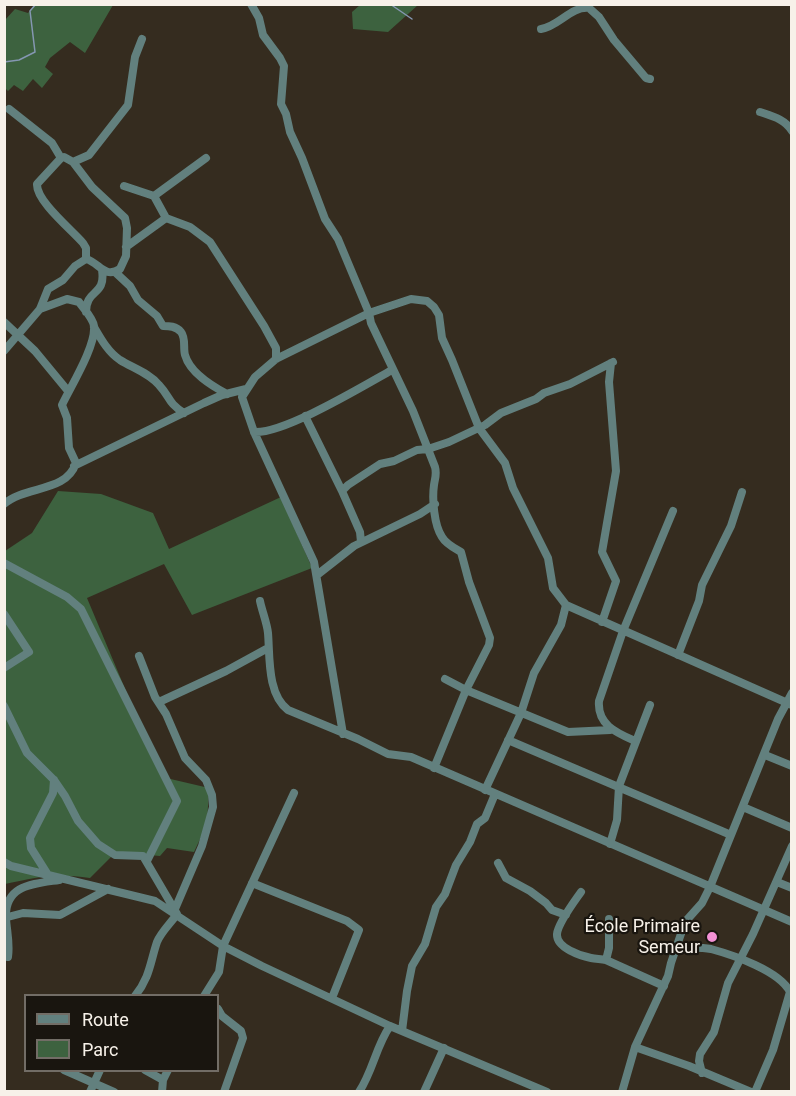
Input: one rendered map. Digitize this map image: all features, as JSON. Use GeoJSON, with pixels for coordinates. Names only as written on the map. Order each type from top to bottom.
{"type":"FeatureCollection","features":[{"type":"Feature","properties":{"kind":"street"},"geometry":{"type":"LineString","coordinates":[[251,4],[259,18],[263,35],[284,66],[281,104],[324,219],[338,239],[371,323],[428,450],[436,473],[435,504],[440,536],[461,552],[469,582],[490,638],[489,645],[466,690],[434,768]]}},
{"type":"Feature","properties":{"kind":"street"},"geometry":{"type":"LineString","coordinates":[[541,29],[547,28],[576,10],[583,7],[589,8],[599,17],[646,78],[650,79]]}},
{"type":"Feature","properties":{"kind":"street"},"geometry":{"type":"LineString","coordinates":[[73,162],[89,155],[129,105],[135,57],[142,39]]}},
{"type":"Feature","properties":{"kind":"street"},"geometry":{"type":"LineString","coordinates":[[9,109],[52,143],[61,158]]}},
{"type":"Feature","properties":{"kind":"street"},"geometry":{"type":"LineString","coordinates":[[760,112],[781,120],[792,131]]}},
{"type":"Feature","properties":{"kind":"street"},"geometry":{"type":"LineString","coordinates":[[61,158],[64,157],[73,162],[92,187],[125,218],[127,228],[123,264],[115,272],[105,273],[96,263],[86,258]]}},
{"type":"Feature","properties":{"kind":"street"},"geometry":{"type":"LineString","coordinates":[[61,158],[38,184],[38,193],[83,243],[86,248],[86,258]]}},
{"type":"Feature","properties":{"kind":"street"},"geometry":{"type":"LineString","coordinates":[[154,196],[206,158]]}},
{"type":"Feature","properties":{"kind":"street"},"geometry":{"type":"LineString","coordinates":[[124,186],[154,196],[166,218],[190,227],[210,242],[276,348],[276,359]]}},
{"type":"Feature","properties":{"kind":"street"},"geometry":{"type":"LineString","coordinates":[[126,247],[166,218]]}},
{"type":"Feature","properties":{"kind":"street"},"geometry":{"type":"LineString","coordinates":[[4,351],[40,309],[48,289],[63,280],[75,266],[86,258]]}},
{"type":"Feature","properties":{"kind":"street"},"geometry":{"type":"LineString","coordinates":[[86,312],[86,303],[104,282],[102,270]]}},
{"type":"Feature","properties":{"kind":"street"},"geometry":{"type":"LineString","coordinates":[[115,272],[130,286],[138,300],[157,316],[163,326],[175,327],[181,332],[184,338],[185,356],[192,366],[212,386],[227,394]]}},
{"type":"Feature","properties":{"kind":"street"},"geometry":{"type":"LineString","coordinates":[[40,309],[67,299],[79,302],[105,346],[117,358],[146,373],[159,385],[171,404],[184,412]]}},
{"type":"Feature","properties":{"kind":"street"},"geometry":{"type":"LineString","coordinates":[[344,734],[317,575],[304,539],[254,432],[242,398],[255,377],[276,359],[369,313],[411,299],[427,301],[439,315],[442,338],[479,428],[505,463],[513,488],[548,558],[553,588],[566,605],[789,704]]}},
{"type":"Feature","properties":{"kind":"street"},"geometry":{"type":"LineString","coordinates":[[4,322],[19,335],[68,391]]}},
{"type":"Feature","properties":{"kind":"street"},"geometry":{"type":"LineString","coordinates":[[75,466],[76,463],[69,448],[67,418],[62,405],[87,357],[94,327]]}},
{"type":"Feature","properties":{"kind":"street"},"geometry":{"type":"LineString","coordinates":[[342,491],[380,464],[394,461],[417,450],[428,450],[479,428],[501,413],[570,384],[612,362],[609,382],[616,471],[602,552],[615,581],[602,622]]}},
{"type":"Feature","properties":{"kind":"street"},"geometry":{"type":"LineString","coordinates":[[254,432],[269,430],[305,416],[392,370]]}},
{"type":"Feature","properties":{"kind":"street"},"geometry":{"type":"LineString","coordinates":[[4,504],[18,494],[57,483],[75,466],[184,412],[227,394],[246,389]]}},
{"type":"Feature","properties":{"kind":"street"},"geometry":{"type":"LineString","coordinates":[[305,416],[342,491],[360,532],[361,542]]}},
{"type":"Feature","properties":{"kind":"street"},"geometry":{"type":"LineString","coordinates":[[678,655],[699,601],[702,585],[731,526],[742,492]]}},
{"type":"Feature","properties":{"kind":"street"},"geometry":{"type":"LineString","coordinates":[[317,575],[361,542],[420,514],[435,504]]}},
{"type":"Feature","properties":{"kind":"street"},"geometry":{"type":"LineString","coordinates":[[610,730],[599,710],[599,701],[623,631],[673,511]]}},
{"type":"Feature","properties":{"kind":"street"},"geometry":{"type":"LineString","coordinates":[[4,563],[67,597],[81,609],[177,801],[147,861]]}},
{"type":"Feature","properties":{"kind":"street"},"geometry":{"type":"LineString","coordinates":[[260,601],[268,633],[273,683],[280,704],[288,710],[388,754],[411,757],[792,922]]}},
{"type":"Feature","properties":{"kind":"street"},"geometry":{"type":"LineString","coordinates":[[485,790],[520,713],[534,673],[561,625],[566,605]]}},
{"type":"Feature","properties":{"kind":"street"},"geometry":{"type":"LineString","coordinates":[[4,614],[30,652],[4,668]]}},
{"type":"Feature","properties":{"kind":"street"},"geometry":{"type":"LineString","coordinates":[[159,702],[226,671],[268,648]]}},
{"type":"Feature","properties":{"kind":"street"},"geometry":{"type":"LineString","coordinates":[[136,994],[151,969],[158,940],[176,912],[202,846],[213,807],[212,795],[206,780],[185,758],[139,656]]}},
{"type":"Feature","properties":{"kind":"street"},"geometry":{"type":"LineString","coordinates":[[445,679],[568,732],[610,730],[635,741]]}},
{"type":"Feature","properties":{"kind":"street"},"geometry":{"type":"LineString","coordinates":[[622,1092],[635,1047],[664,986],[685,922],[702,903],[710,887],[778,719],[789,704],[792,693]]}},
{"type":"Feature","properties":{"kind":"street"},"geometry":{"type":"LineString","coordinates":[[610,844],[617,820],[619,786],[650,705]]}},
{"type":"Feature","properties":{"kind":"street"},"geometry":{"type":"LineString","coordinates":[[4,706],[27,753],[54,780],[69,802],[78,821],[98,844],[115,855],[143,856],[176,912]]}},
{"type":"Feature","properties":{"kind":"street"},"geometry":{"type":"LineString","coordinates":[[508,740],[731,836]]}},
{"type":"Feature","properties":{"kind":"street"},"geometry":{"type":"LineString","coordinates":[[765,755],[792,766]]}},
{"type":"Feature","properties":{"kind":"street"},"geometry":{"type":"LineString","coordinates":[[48,875],[31,848],[30,838],[52,793],[54,780]]}},
{"type":"Feature","properties":{"kind":"street"},"geometry":{"type":"LineString","coordinates":[[207,993],[219,972],[223,946],[294,793]]}},
{"type":"Feature","properties":{"kind":"street"},"geometry":{"type":"LineString","coordinates":[[402,1030],[412,966],[425,944],[436,907],[445,894],[456,865],[470,842],[477,824],[485,818],[495,794]]}},
{"type":"Feature","properties":{"kind":"street"},"geometry":{"type":"LineString","coordinates":[[743,807],[792,828]]}},
{"type":"Feature","properties":{"kind":"street"},"geometry":{"type":"LineString","coordinates":[[702,1072],[700,1054],[714,1032],[728,983],[764,911],[792,846]]}},
{"type":"Feature","properties":{"kind":"street"},"geometry":{"type":"LineString","coordinates":[[4,862],[63,880],[155,901],[176,912],[223,946],[390,1026],[547,1092]]}},
{"type":"Feature","properties":{"kind":"street"},"geometry":{"type":"LineString","coordinates":[[498,863],[506,878],[530,891],[552,910],[566,915]]}},
{"type":"Feature","properties":{"kind":"street"},"geometry":{"type":"LineString","coordinates":[[8,957],[9,946],[5,918],[7,902],[11,896],[18,890],[31,885],[63,880]]}},
{"type":"Feature","properties":{"kind":"street"},"geometry":{"type":"LineString","coordinates":[[777,882],[792,888]]}},
{"type":"Feature","properties":{"kind":"street"},"geometry":{"type":"LineString","coordinates":[[252,883],[330,914],[352,924],[359,930],[332,998]]}},
{"type":"Feature","properties":{"kind":"street"},"geometry":{"type":"LineString","coordinates":[[5,918],[23,913],[60,915],[108,890]]}},
{"type":"Feature","properties":{"kind":"street"},"geometry":{"type":"LineString","coordinates":[[581,892],[557,934],[560,942],[579,954],[606,960],[664,986]]}},
{"type":"Feature","properties":{"kind":"street"},"geometry":{"type":"LineString","coordinates":[[606,960],[609,948],[609,919]]}},
{"type":"Feature","properties":{"kind":"street"},"geometry":{"type":"LineString","coordinates":[[635,1047],[753,1092],[773,1050],[790,992],[783,982],[740,959],[709,949],[677,948]]}},
{"type":"Feature","properties":{"kind":"street"},"geometry":{"type":"LineString","coordinates":[[219,1011],[222,1016],[241,1030],[243,1038],[224,1092]]}},
{"type":"Feature","properties":{"kind":"street"},"geometry":{"type":"LineString","coordinates":[[359,1092],[366,1082],[375,1054],[390,1026]]}},
{"type":"Feature","properties":{"kind":"street"},"geometry":{"type":"LineString","coordinates":[[424,1092],[444,1048]]}},
{"type":"Feature","properties":{"kind":"street"},"geometry":{"type":"LineString","coordinates":[[67,1072],[114,1092]]}},
{"type":"Feature","properties":{"kind":"street"},"geometry":{"type":"LineString","coordinates":[[90,1092],[99,1072]]}},
{"type":"Feature","properties":{"kind":"street"},"geometry":{"type":"LineString","coordinates":[[147,1072],[163,1080]]}},
{"type":"Feature","properties":{"kind":"street"},"geometry":{"type":"LineString","coordinates":[[162,1092],[163,1080],[167,1072]]}},
{"type":"Feature","properties":{"kind":"green space"},"geometry":{"type":"Polygon","coordinates":[[[418,4],[388,32],[353,29],[352,12],[360,5],[418,4]]]}},
{"type":"Feature","properties":{"kind":"green space"},"geometry":{"type":"Polygon","coordinates":[[[34,5],[113,5],[85,53],[70,42],[50,58],[45,67],[53,74],[42,88],[33,79],[23,91],[14,85],[8,91],[5,88],[5,20],[15,9],[28,13],[34,5]]]}},
{"type":"Feature","properties":{"kind":"green space"},"geometry":{"type":"Polygon","coordinates":[[[58,491],[101,494],[153,513],[169,549],[281,497],[312,568],[192,615],[164,564],[87,598],[162,777],[209,788],[207,824],[194,852],[167,848],[160,856],[116,852],[90,878],[47,876],[5,884],[5,551],[32,533],[58,491]]]}},
{"type":"Feature","properties":{"kind":"waterway"},"geometry":{"type":"LineString","coordinates":[[4,62],[19,60],[35,52],[30,11],[36,4]]}},
{"type":"Feature","properties":{"kind":"waterway"},"geometry":{"type":"LineString","coordinates":[[390,4],[412,19]]}},
{"type":"Feature","properties":{"kind":"place","name":"École Primaire Semeur"},"geometry":{"type":"Point","coordinates":[712,937]}}]}
